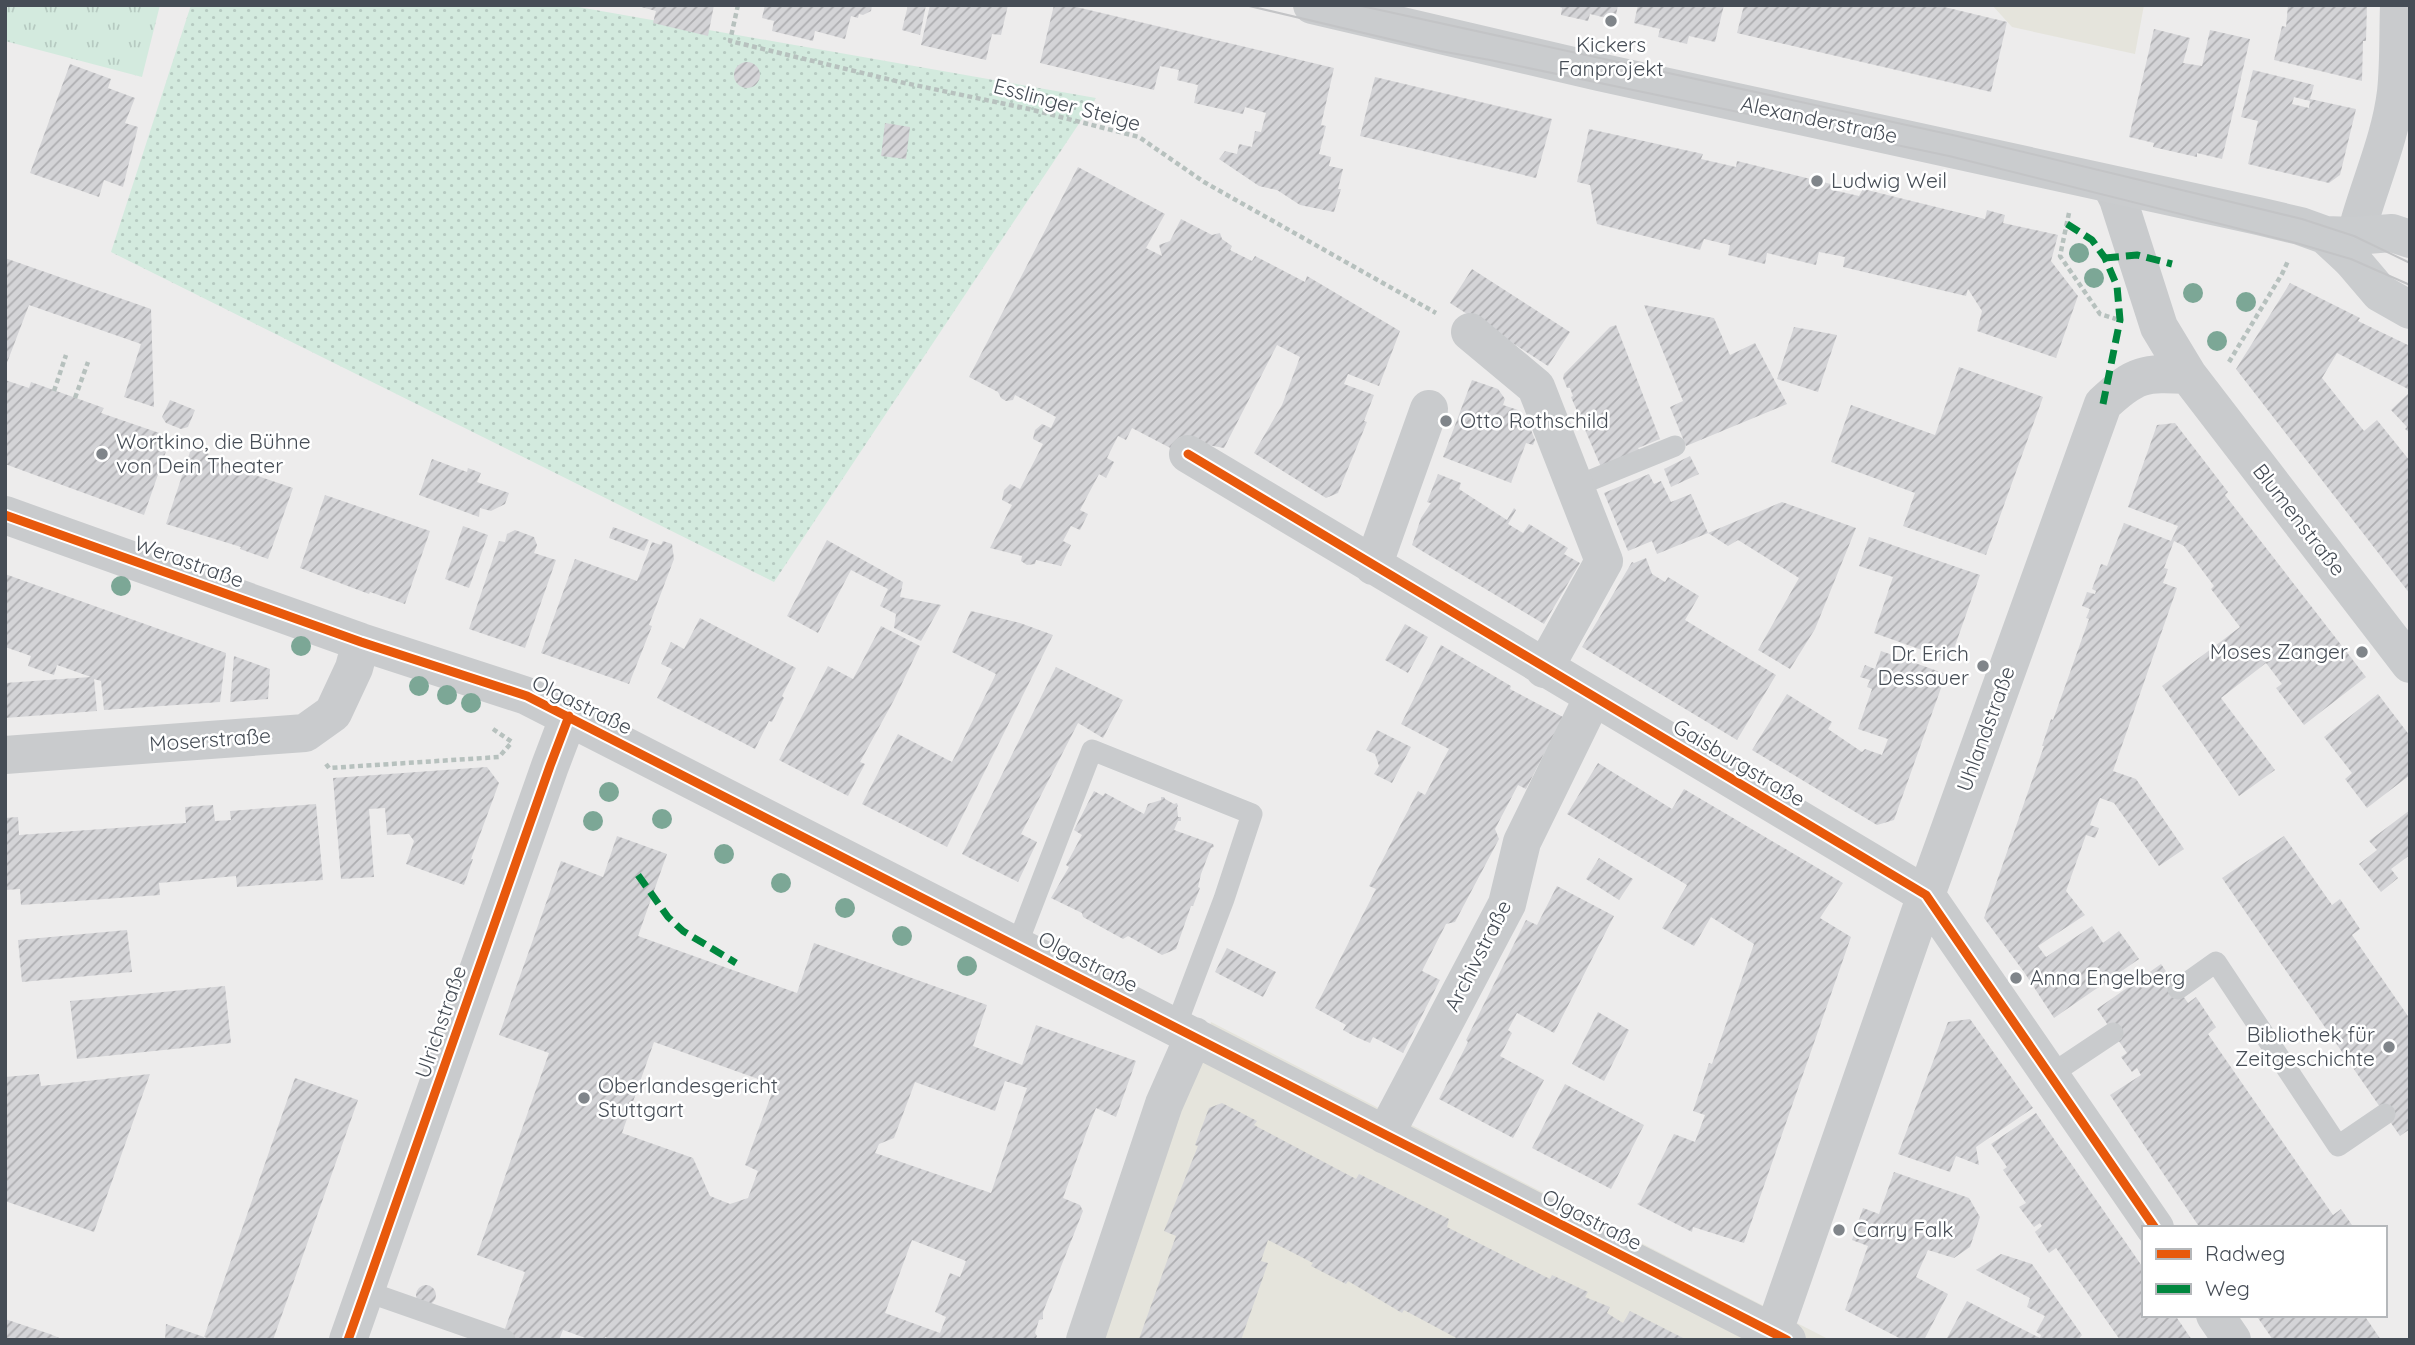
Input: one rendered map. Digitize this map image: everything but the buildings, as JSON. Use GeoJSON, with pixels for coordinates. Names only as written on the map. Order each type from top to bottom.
{"type":"FeatureCollection","features":[{"type":"Feature","properties":{"kind":"street","name":"Alexanderstraße"},"geometry":{"type":"LineString","coordinates":[[1312,5],[1612,75],[2111,185],[2333,239],[2392,233],[2410,239]]}},
{"type":"Feature","properties":{"kind":"street"},"geometry":{"type":"LineString","coordinates":[[2399,5],[2396,93],[2377,169],[2333,239],[2380,293],[2410,310]]}},
{"type":"Feature","properties":{"kind":"street"},"geometry":{"type":"LineString","coordinates":[[2111,185],[2118,198],[2159,327],[2188,375]]}},
{"type":"Feature","properties":{"kind":"street"},"geometry":{"type":"LineString","coordinates":[[1470,332],[1536,387],[1604,561],[1544,668]]}},
{"type":"Feature","properties":{"kind":"street","name":"Uhlandstraße"},"geometry":{"type":"LineString","coordinates":[[1777,1337],[1926,895],[2103,404],[2136,377],[2155,373],[2188,375]]}},
{"type":"Feature","properties":{"kind":"street","name":"Blumenstraße"},"geometry":{"type":"LineString","coordinates":[[2188,375],[2410,664]]}},
{"type":"Feature","properties":{"kind":"street"},"geometry":{"type":"LineString","coordinates":[[1373,566],[1429,409]]}},
{"type":"Feature","properties":{"kind":"street","name":"Gaisburgstraße"},"geometry":{"type":"LineString","coordinates":[[1188,454],[1926,895],[2154,1226]]}},
{"type":"Feature","properties":{"kind":"street","name":"Werastraße"},"geometry":{"type":"LineString","coordinates":[[5,514],[361,642]]}},
{"type":"Feature","properties":{"kind":"street"},"geometry":{"type":"LineString","coordinates":[[305,733],[333,713],[354,668],[361,642]]}},
{"type":"Feature","properties":{"kind":"street","name":"Olgastraße"},"geometry":{"type":"LineString","coordinates":[[361,642],[527,696],[569,716],[1777,1337]]}},
{"type":"Feature","properties":{"kind":"street","name":"Archivstraße"},"geometry":{"type":"LineString","coordinates":[[1385,1135],[1507,904],[1522,842],[1593,697]]}},
{"type":"Feature","properties":{"kind":"street","name":"Ulrichstraße"},"geometry":{"type":"LineString","coordinates":[[348,1340],[569,716]]}},
{"type":"Feature","properties":{"kind":"street","name":"Moserstraße"},"geometry":{"type":"LineString","coordinates":[[5,755],[305,733]]}},
{"type":"Feature","properties":{"kind":"street"},"geometry":{"type":"LineString","coordinates":[[1085,1340],[1164,1104],[1185,1031]]}},
{"type":"Feature","properties":{"kind":"street"},"geometry":{"type":"LineString","coordinates":[[2216,1317],[2232,1340]]}},
{"type":"Feature","properties":{"kind":"lane"},"geometry":{"type":"LineString","coordinates":[[1574,487],[1675,446]]}},
{"type":"Feature","properties":{"kind":"lane"},"geometry":{"type":"LineString","coordinates":[[1017,945],[1092,750],[1252,814],[1185,1031]]}},
{"type":"Feature","properties":{"kind":"lane"},"geometry":{"type":"LineString","coordinates":[[2178,989],[2216,962],[2338,1146],[2385,1114]]}},
{"type":"Feature","properties":{"kind":"lane"},"geometry":{"type":"LineString","coordinates":[[2050,1075],[2113,1033]]}},
{"type":"Feature","properties":{"kind":"lane"},"geometry":{"type":"LineString","coordinates":[[365,1291],[505,1340]]}},
{"type":"Feature","properties":{"kind":"path"},"geometry":{"type":"LineString","coordinates":[[2188,375],[2228,364],[2283,274],[2333,239]]}},
{"type":"Feature","properties":{"kind":"path"},"geometry":{"type":"LineString","coordinates":[[2060,256],[2100,314],[2120,320]]}},
{"type":"Feature","properties":{"kind":"path"},"geometry":{"type":"LineString","coordinates":[[54,391],[66,355]]}},
{"type":"Feature","properties":{"kind":"path"},"geometry":{"type":"LineString","coordinates":[[75,398],[88,362]]}},
{"type":"Feature","properties":{"kind":"path"},"geometry":{"type":"LineString","coordinates":[[490,727],[550,766]]}},
{"type":"Feature","properties":{"kind":"path"},"geometry":{"type":"LineString","coordinates":[[305,733],[329,768],[499,757],[512,742]]}},
{"type":"Feature","properties":{"kind":"shaded area"},"geometry":{"type":"Polygon","coordinates":[[[1992,5],[2144,5],[2135,54],[2012,27],[1992,5]]]}},
{"type":"Feature","properties":{"kind":"shaded area"},"geometry":{"type":"Polygon","coordinates":[[[1211,1022],[1830,1340],[1099,1340],[1211,1022]]]}},
{"type":"Feature","properties":{"kind":"green space"},"geometry":{"type":"Polygon","coordinates":[[[5,5],[160,5],[142,77],[5,41],[5,5]]]}},
{"type":"Feature","properties":{"kind":"green space"},"geometry":{"type":"Polygon","coordinates":[[[191,5],[567,5],[1096,98],[774,582],[111,252],[191,5]]]}},
{"type":"Feature","properties":{"kind":"tram line"},"geometry":{"type":"LineString","coordinates":[[1245,5],[1440,51],[1949,156],[2296,243],[2351,259],[2410,285]]}},
{"type":"Feature","properties":{"kind":"tram line"},"geometry":{"type":"LineString","coordinates":[[1357,5],[1957,136],[2302,219],[2354,236],[2410,263]]}},
{"type":"Feature","properties":{"kind":"marked path"},"geometry":{"type":"LineString","coordinates":[[2067,224],[2092,240],[2105,258],[2117,286],[2120,320],[2103,404]]}},
{"type":"Feature","properties":{"kind":"marked path"},"geometry":{"type":"LineString","coordinates":[[2105,258],[2137,255],[2172,264]]}},
{"type":"Feature","properties":{"kind":"marked path"},"geometry":{"type":"LineString","coordinates":[[638,875],[668,917],[683,931],[736,963]]}},
{"type":"Feature","properties":{"kind":"cycle path"},"geometry":{"type":"LineString","coordinates":[[1188,454],[1926,895],[2154,1226]]}},
{"type":"Feature","properties":{"kind":"cycle path"},"geometry":{"type":"LineString","coordinates":[[5,515],[361,642],[527,696],[1787,1340]]}},
{"type":"Feature","properties":{"kind":"cycle path"},"geometry":{"type":"LineString","coordinates":[[348,1340],[569,716]]}},
{"type":"Feature","properties":{"kind":"place","name":"Kickers Fanprojekt"},"geometry":{"type":"Point","coordinates":[1611,21]}},
{"type":"Feature","properties":{"kind":"place","name":"Ludwig Weil"},"geometry":{"type":"Point","coordinates":[1817,181]}},
{"type":"Feature","properties":{"kind":"place","name":"Otto Rothschild"},"geometry":{"type":"Point","coordinates":[1446,421]}},
{"type":"Feature","properties":{"kind":"place","name":"Wortkino, die Bühne von Dein Theater"},"geometry":{"type":"Point","coordinates":[102,454]}},
{"type":"Feature","properties":{"kind":"place","name":"Moses Zanger"},"geometry":{"type":"Point","coordinates":[2362,652]}},
{"type":"Feature","properties":{"kind":"place","name":"Dr. Erich Dessauer"},"geometry":{"type":"Point","coordinates":[1983,666]}},
{"type":"Feature","properties":{"kind":"place","name":"Anna Engelberg"},"geometry":{"type":"Point","coordinates":[2016,978]}},
{"type":"Feature","properties":{"kind":"place","name":"Bibliothek für Zeitgeschichte"},"geometry":{"type":"Point","coordinates":[2389,1047]}},
{"type":"Feature","properties":{"kind":"place","name":"Oberlandesgericht Stuttgart"},"geometry":{"type":"Point","coordinates":[584,1098]}},
{"type":"Feature","properties":{"kind":"place","name":"Carry Falk"},"geometry":{"type":"Point","coordinates":[1839,1230]}}]}
